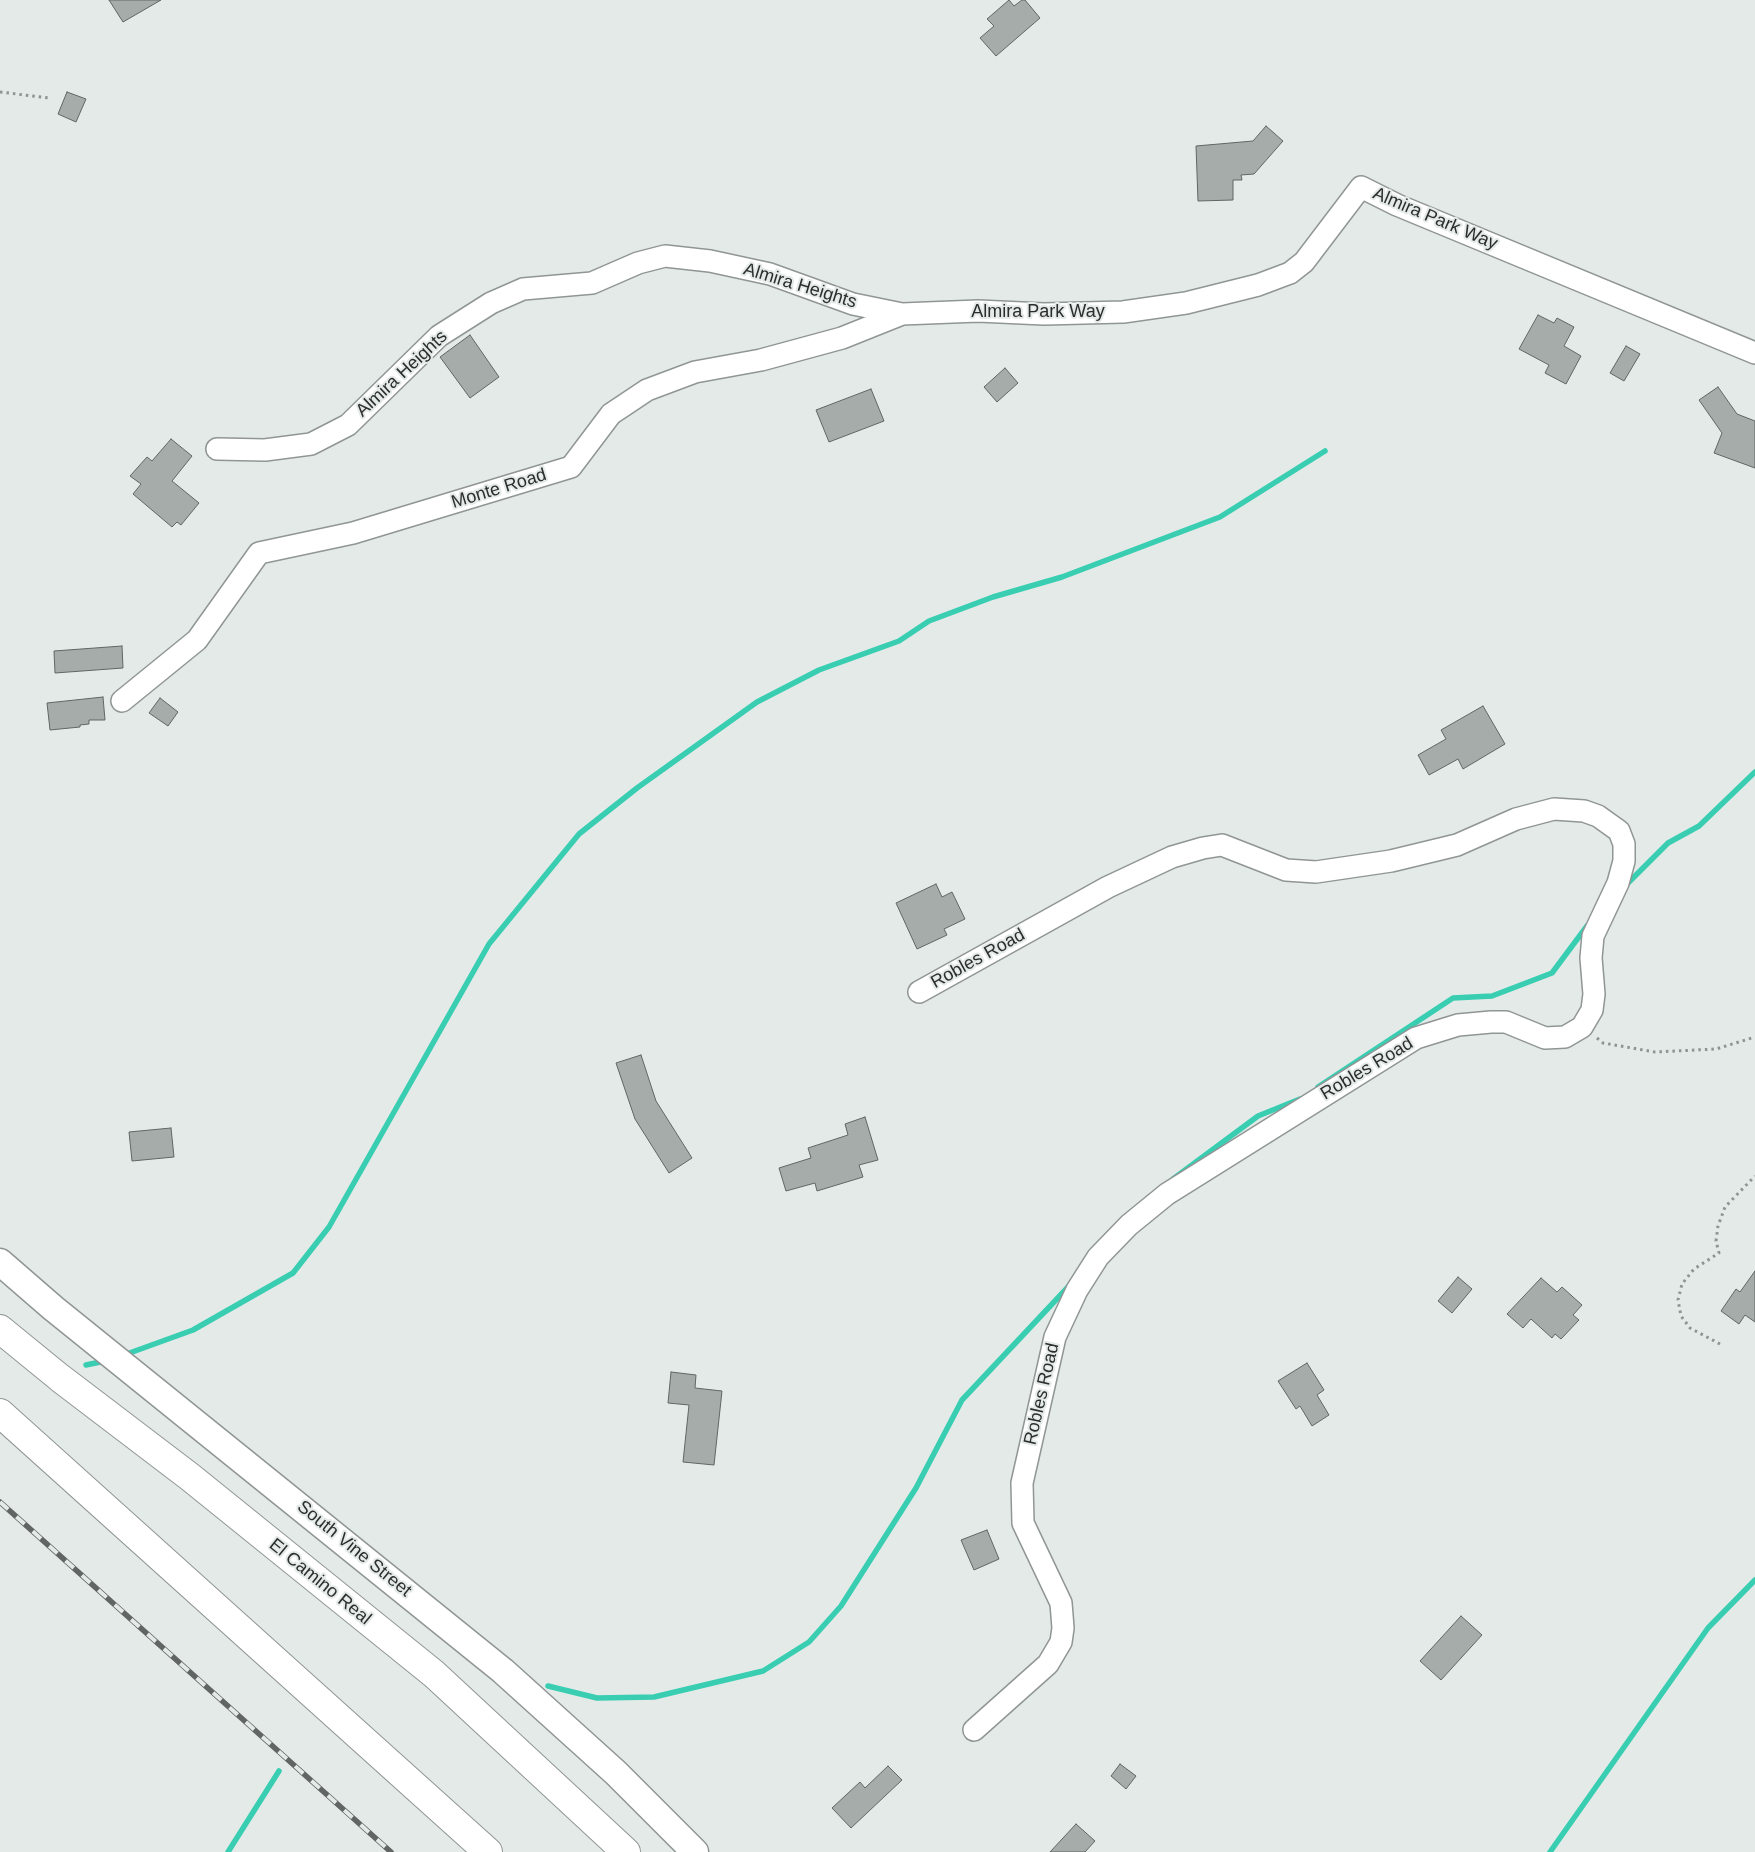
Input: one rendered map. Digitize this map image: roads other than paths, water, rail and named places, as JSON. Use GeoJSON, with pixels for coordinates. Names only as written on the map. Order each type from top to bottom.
{"type":"FeatureCollection","features":[{"type":"Feature","properties":{"kind":"highway","name":"El Camino Real"},"geometry":{"type":"LineString","coordinates":[[0,1329],[60,1378],[190,1477],[434,1674],[626,1852]]}},
{"type":"Feature","properties":{"kind":"highway"},"geometry":{"type":"LineString","coordinates":[[0,1413],[488,1852]]}},
{"type":"Feature","properties":{"kind":"street","name":"Almira Park Way"},"geometry":{"type":"LineString","coordinates":[[902,314],[978,311],[1044,314],[1123,312],[1186,303],[1258,286],[1290,272],[1304,262],[1361,187],[1406,209],[1755,353]]}},
{"type":"Feature","properties":{"kind":"street","name":"Almira Heights"},"geometry":{"type":"LineString","coordinates":[[217,449],[264,450],[311,444],[348,425],[440,336],[491,303],[524,288],[592,283],[638,263],[664,256],[710,261],[770,274],[853,304],[902,314]]}},
{"type":"Feature","properties":{"kind":"street","name":"Monte Road"},"geometry":{"type":"LineString","coordinates":[[122,701],[197,640],[259,554],[354,533],[571,467],[611,414],[647,390],[695,372],[761,360],[842,338],[902,314]]}},
{"type":"Feature","properties":{"kind":"street","name":"Robles Road"},"geometry":{"type":"LineString","coordinates":[[919,992],[1108,887],[1172,857],[1203,848],[1222,845],[1286,870],[1316,872],[1391,861],[1456,845],[1516,819],[1554,809],[1584,811],[1598,816],[1619,831],[1624,844],[1624,861],[1618,883],[1594,936],[1591,958],[1594,994],[1592,1010],[1582,1027],[1565,1037],[1545,1038],[1506,1022],[1491,1022],[1458,1026],[1416,1038],[1166,1194],[1129,1225],[1098,1257],[1077,1290],[1055,1337],[1022,1483],[1023,1523],[1061,1603],[1064,1628],[1061,1642],[1048,1664],[974,1730]]}},
{"type":"Feature","properties":{"kind":"street","name":"South Vine Street"},"geometry":{"type":"LineString","coordinates":[[0,1262],[495,1665],[616,1773],[695,1852]]}},
{"type":"Feature","properties":{"kind":"waterway"},"geometry":{"type":"LineString","coordinates":[[124,1355],[193,1330],[293,1273],[329,1227],[489,944],[579,834],[637,788],[757,702],[819,670],[899,641],[929,621],[993,597],[1062,577],[1220,517],[1325,451]]}},
{"type":"Feature","properties":{"kind":"waterway"},"geometry":{"type":"LineString","coordinates":[[1624,887],[1668,843],[1699,826],[1755,772]]}},
{"type":"Feature","properties":{"kind":"waterway"},"geometry":{"type":"LineString","coordinates":[[1318,1087],[1453,998],[1492,996],[1552,973],[1587,926]]}},
{"type":"Feature","properties":{"kind":"waterway"},"geometry":{"type":"LineString","coordinates":[[1173,1179],[1258,1116],[1300,1099]]}},
{"type":"Feature","properties":{"kind":"waterway"},"geometry":{"type":"LineString","coordinates":[[548,1686],[597,1698],[654,1697],[763,1671],[809,1642],[841,1606],[916,1488],[962,1400],[1069,1286]]}},
{"type":"Feature","properties":{"kind":"waterway"},"geometry":{"type":"LineString","coordinates":[[86,1365],[105,1361]]}},
{"type":"Feature","properties":{"kind":"waterway"},"geometry":{"type":"LineString","coordinates":[[1550,1852],[1708,1628],[1755,1580]]}},
{"type":"Feature","properties":{"kind":"waterway"},"geometry":{"type":"LineString","coordinates":[[228,1852],[279,1771]]}},
{"type":"Feature","properties":{"kind":"railway"},"geometry":{"type":"LineString","coordinates":[[0,1502],[391,1852]]}}]}
